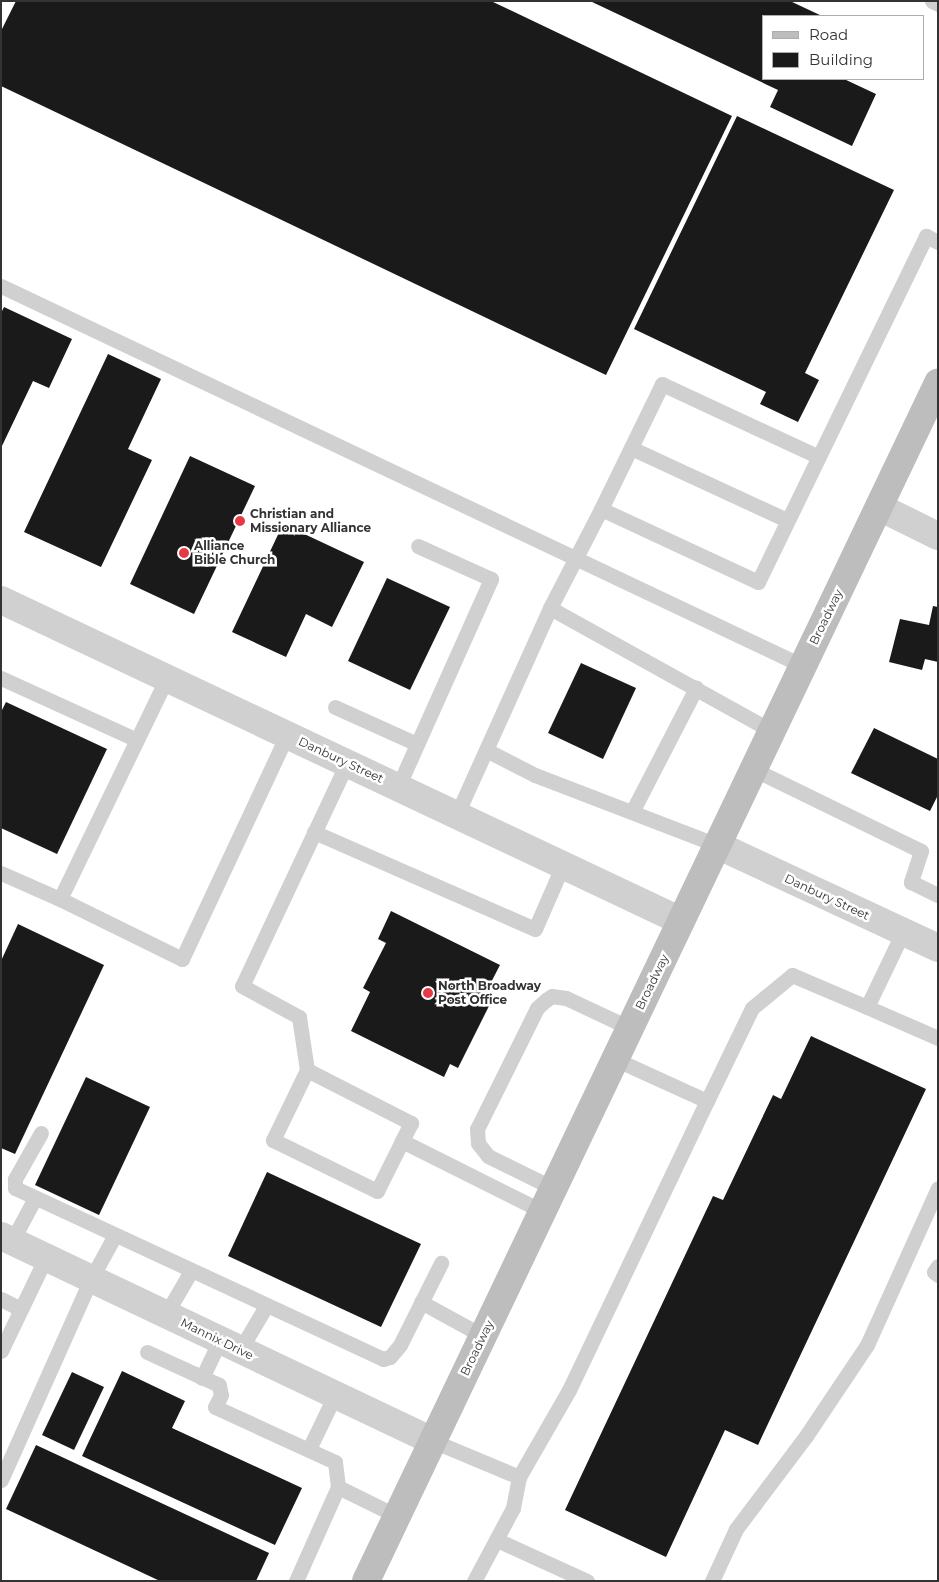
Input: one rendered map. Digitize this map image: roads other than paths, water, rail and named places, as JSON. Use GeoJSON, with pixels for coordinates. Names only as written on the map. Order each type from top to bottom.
{"type":"FeatureCollection","features":[{"type":"Feature","properties":{"kind":"main road","name":"Broadway"},"geometry":{"type":"LineString","coordinates":[[366,1581],[938,383]]}},
{"type":"Feature","properties":{"kind":"street"},"geometry":{"type":"LineString","coordinates":[[879,507],[938,536]]}},
{"type":"Feature","properties":{"kind":"street","name":"Danbury Street"},"geometry":{"type":"LineString","coordinates":[[1,600],[681,920]]}},
{"type":"Feature","properties":{"kind":"street","name":"Danbury Street"},"geometry":{"type":"LineString","coordinates":[[717,845],[938,948]]}},
{"type":"Feature","properties":{"kind":"street","name":"Mannix Drive"},"geometry":{"type":"LineString","coordinates":[[6,1239],[432,1441]]}},
{"type":"Feature","properties":{"kind":"lane"},"geometry":{"type":"LineString","coordinates":[[932,1],[938,4]]}},
{"type":"Feature","properties":{"kind":"lane"},"geometry":{"type":"LineString","coordinates":[[601,509],[758,582],[817,456],[926,236],[938,242]]}},
{"type":"Feature","properties":{"kind":"lane"},"geometry":{"type":"LineString","coordinates":[[1,286],[803,666]]}},
{"type":"Feature","properties":{"kind":"lane"},"geometry":{"type":"LineString","coordinates":[[457,814],[488,751],[550,608],[662,384],[817,456]]}},
{"type":"Feature","properties":{"kind":"lane"},"geometry":{"type":"LineString","coordinates":[[631,448],[787,520]]}},
{"type":"Feature","properties":{"kind":"lane"},"geometry":{"type":"LineString","coordinates":[[398,787],[492,579],[418,546]]}},
{"type":"Feature","properties":{"kind":"lane"},"geometry":{"type":"LineString","coordinates":[[550,608],[772,731]]}},
{"type":"Feature","properties":{"kind":"lane"},"geometry":{"type":"LineString","coordinates":[[1,678],[137,740]]}},
{"type":"Feature","properties":{"kind":"lane"},"geometry":{"type":"LineString","coordinates":[[60,899],[167,678]]}},
{"type":"Feature","properties":{"kind":"lane"},"geometry":{"type":"LineString","coordinates":[[632,812],[696,688]]}},
{"type":"Feature","properties":{"kind":"lane"},"geometry":{"type":"LineString","coordinates":[[335,707],[417,744]]}},
{"type":"Feature","properties":{"kind":"lane"},"geometry":{"type":"LineString","coordinates":[[1,873],[60,899],[182,958],[287,734]]}},
{"type":"Feature","properties":{"kind":"lane"},"geometry":{"type":"LineString","coordinates":[[488,751],[535,775],[717,845]]}},
{"type":"Feature","properties":{"kind":"lane"},"geometry":{"type":"LineString","coordinates":[[307,1070],[411,1123],[377,1191],[272,1140],[307,1070],[299,1017],[242,986],[347,763]]}},
{"type":"Feature","properties":{"kind":"lane"},"geometry":{"type":"LineString","coordinates":[[754,768],[921,851],[911,882],[938,895]]}},
{"type":"Feature","properties":{"kind":"lane"},"geometry":{"type":"LineString","coordinates":[[314,832],[535,929],[564,865]]}},
{"type":"Feature","properties":{"kind":"lane"},"geometry":{"type":"LineString","coordinates":[[867,1007],[903,932]]}},
{"type":"Feature","properties":{"kind":"lane"},"geometry":{"type":"LineString","coordinates":[[474,1581],[513,1508],[519,1477],[569,1390],[752,1008],[792,975],[938,1038]]}},
{"type":"Feature","properties":{"kind":"lane"},"geometry":{"type":"LineString","coordinates":[[548,1200],[488,1156],[478,1142],[477,1129],[537,1008],[552,996],[566,998],[630,1028]]}},
{"type":"Feature","properties":{"kind":"lane"},"geometry":{"type":"LineString","coordinates":[[615,1059],[707,1101]]}},
{"type":"Feature","properties":{"kind":"lane"},"geometry":{"type":"LineString","coordinates":[[41,1132],[16,1179],[15,1188],[383,1359],[390,1358],[400,1345],[440,1262]]}},
{"type":"Feature","properties":{"kind":"lane"},"geometry":{"type":"LineString","coordinates":[[402,1141],[548,1200]]}},
{"type":"Feature","properties":{"kind":"lane"},"geometry":{"type":"LineString","coordinates":[[712,1581],[736,1529],[806,1436],[867,1345],[938,1188]]}},
{"type":"Feature","properties":{"kind":"lane"},"geometry":{"type":"LineString","coordinates":[[6,1239],[35,1198]]}},
{"type":"Feature","properties":{"kind":"lane"},"geometry":{"type":"LineString","coordinates":[[1,1480],[91,1279],[115,1235]]}},
{"type":"Feature","properties":{"kind":"lane"},"geometry":{"type":"LineString","coordinates":[[1,1351],[46,1257]]}},
{"type":"Feature","properties":{"kind":"lane"},"geometry":{"type":"LineString","coordinates":[[938,1266],[934,1272],[938,1275]]}},
{"type":"Feature","properties":{"kind":"lane"},"geometry":{"type":"LineString","coordinates":[[166,1314],[191,1271]]}},
{"type":"Feature","properties":{"kind":"lane"},"geometry":{"type":"LineString","coordinates":[[1,1299],[21,1308]]}},
{"type":"Feature","properties":{"kind":"lane"},"geometry":{"type":"LineString","coordinates":[[421,1302],[483,1336]]}},
{"type":"Feature","properties":{"kind":"lane"},"geometry":{"type":"LineString","coordinates":[[202,1378],[266,1306]]}},
{"type":"Feature","properties":{"kind":"lane"},"geometry":{"type":"LineString","coordinates":[[147,1352],[218,1386],[221,1395],[215,1407],[334,1462],[338,1486],[296,1581]]}},
{"type":"Feature","properties":{"kind":"lane"},"geometry":{"type":"LineString","coordinates":[[309,1449],[335,1395]]}},
{"type":"Feature","properties":{"kind":"lane"},"geometry":{"type":"LineString","coordinates":[[432,1441],[519,1477]]}},
{"type":"Feature","properties":{"kind":"lane"},"geometry":{"type":"LineString","coordinates":[[338,1486],[397,1516]]}},
{"type":"Feature","properties":{"kind":"lane"},"geometry":{"type":"LineString","coordinates":[[497,1540],[587,1581]]}},
{"type":"Feature","properties":{"kind":"place","name":"Christian and Missionary Alliance"},"geometry":{"type":"Point","coordinates":[240,521]}},
{"type":"Feature","properties":{"kind":"place","name":"Alliance Bible Church"},"geometry":{"type":"Point","coordinates":[184,553]}},
{"type":"Feature","properties":{"kind":"place","name":"North Broadway Post Office"},"geometry":{"type":"Point","coordinates":[428,993]}}]}
